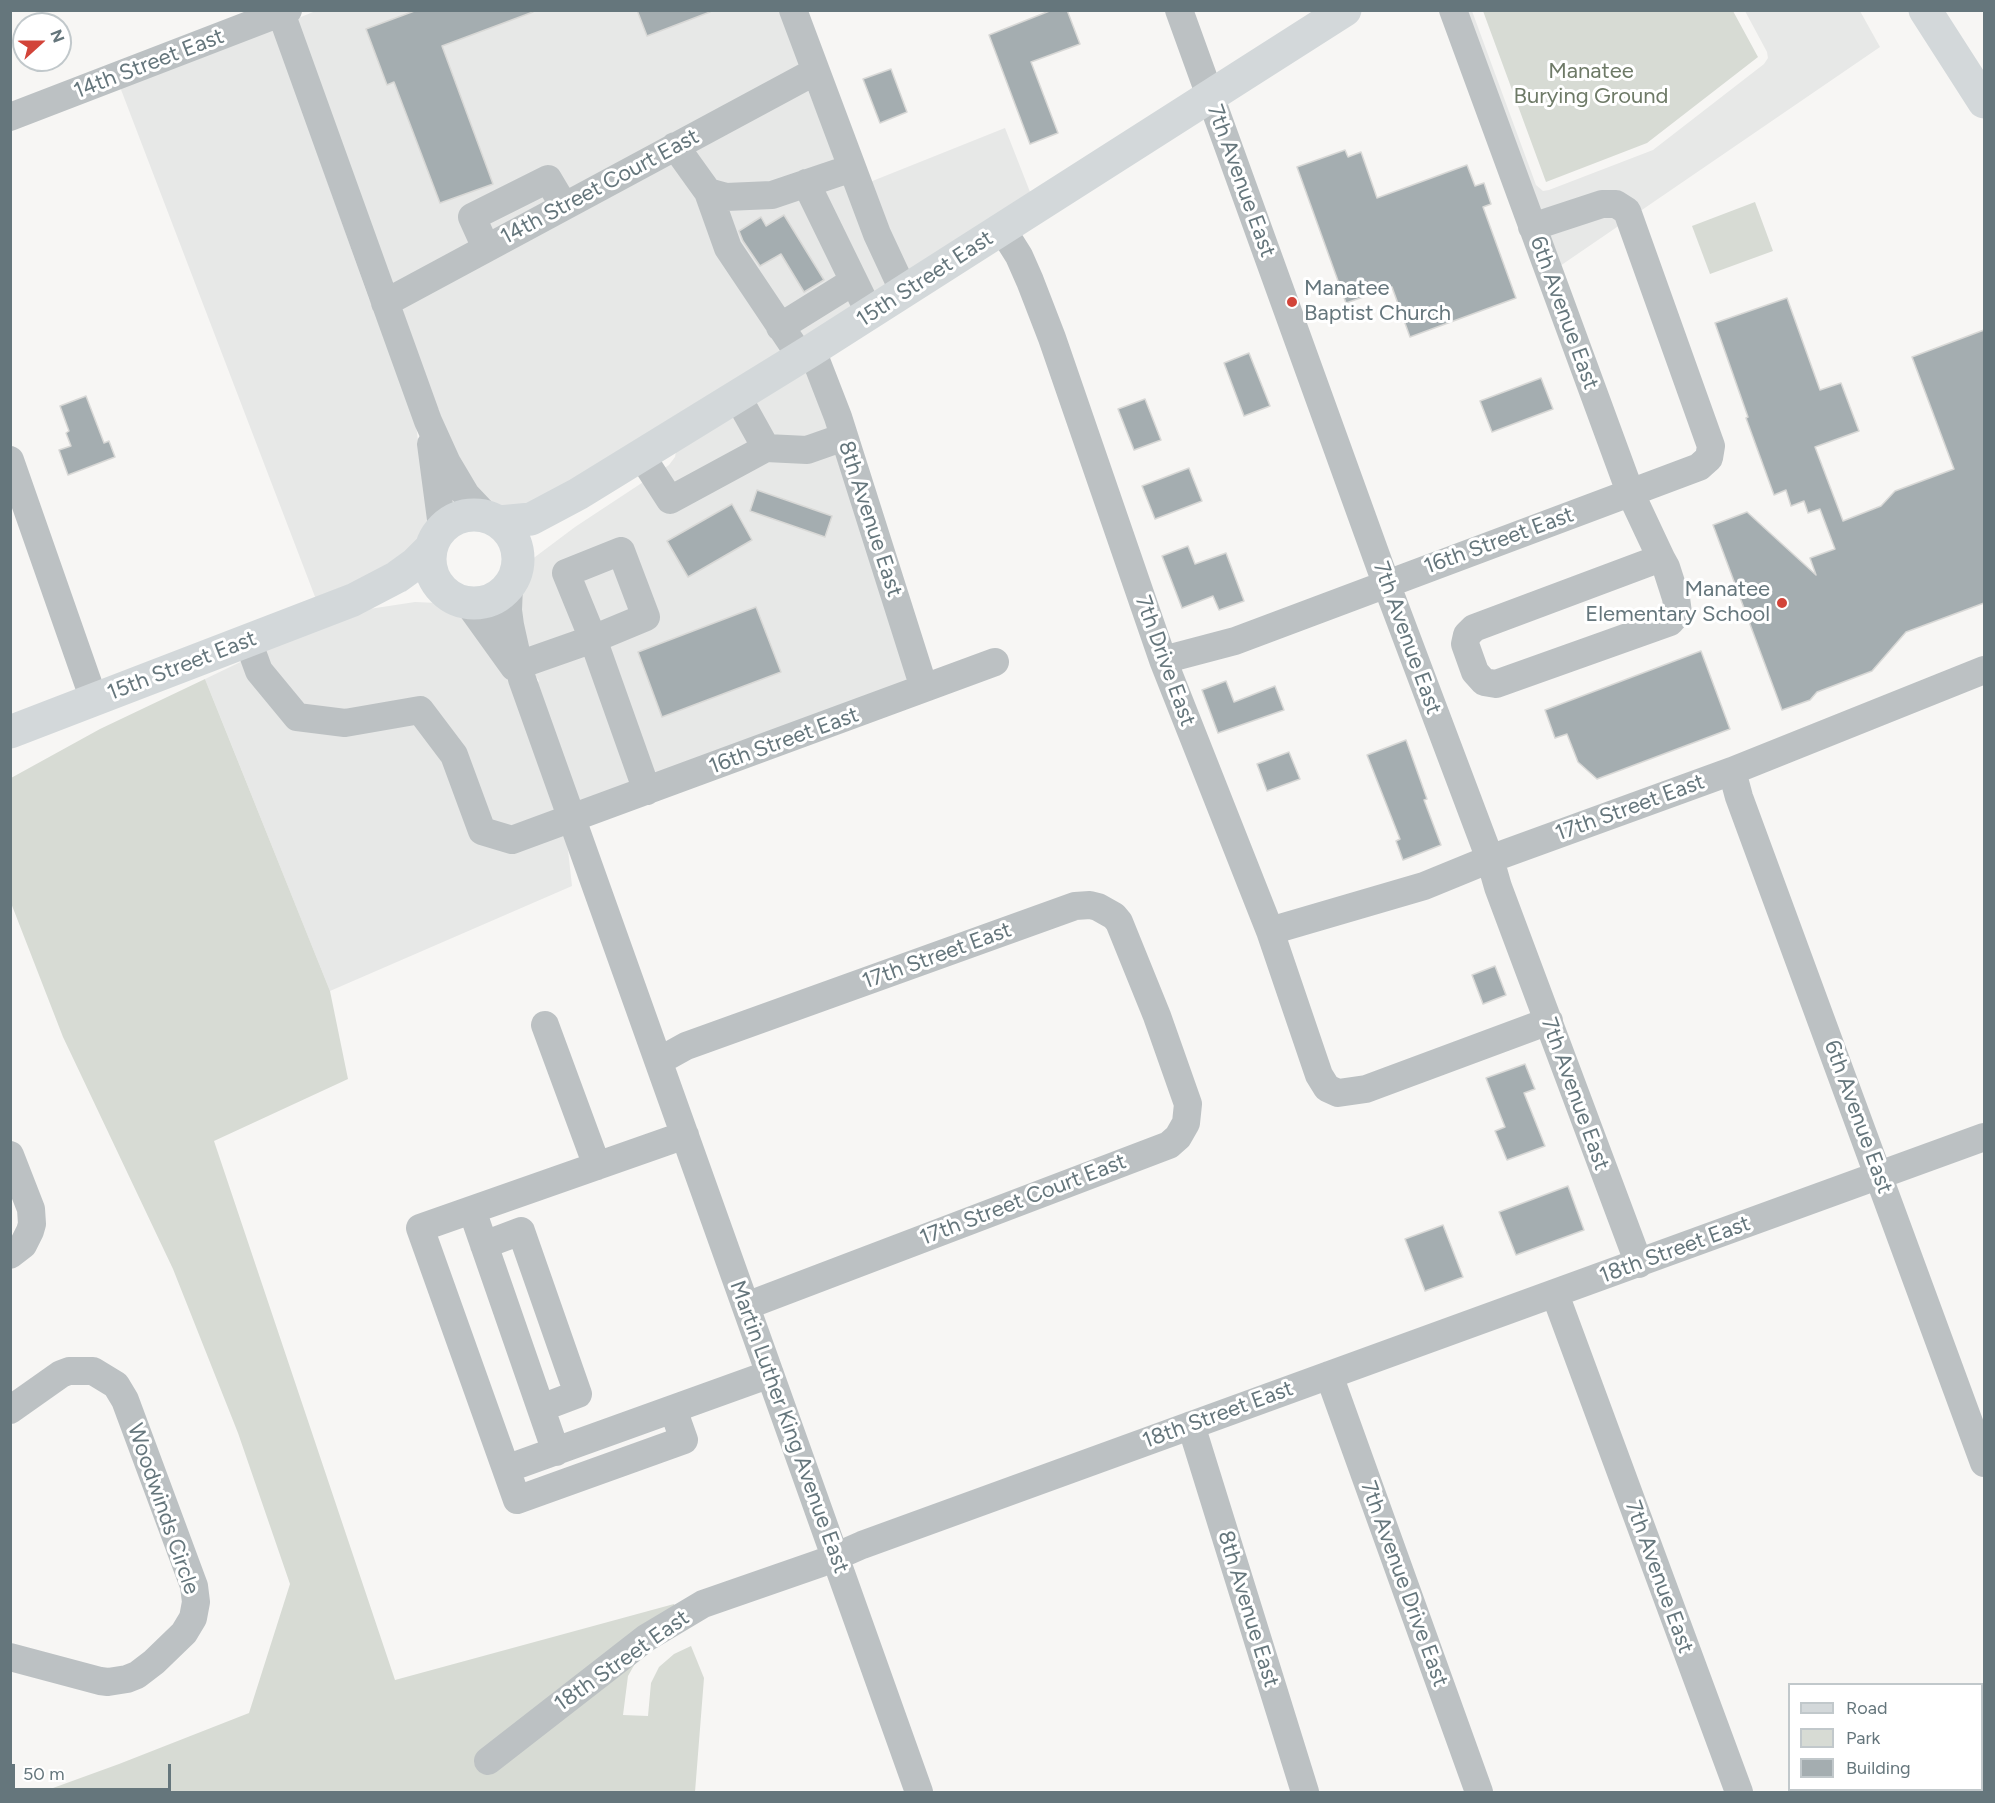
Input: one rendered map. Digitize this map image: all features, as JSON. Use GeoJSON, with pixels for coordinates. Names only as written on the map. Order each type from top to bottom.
{"type":"FeatureCollection","features":[{"type":"Feature","properties":{"kind":"main road","name":"15th Street East"},"geometry":{"type":"LineString","coordinates":[[514,572],[528,548],[737,396],[870,314],[1345,10]]}},
{"type":"Feature","properties":{"kind":"main road"},"geometry":{"type":"LineString","coordinates":[[1925,10],[1984,102]]}},
{"type":"Feature","properties":{"kind":"main road"},"geometry":{"type":"LineString","coordinates":[[492,519],[513,537],[514,572],[493,599],[480,603],[456,598],[436,583],[431,571],[436,537],[452,520],[474,514],[492,519],[531,519],[657,453]]}},
{"type":"Feature","properties":{"kind":"main road","name":"15th Street East"},"geometry":{"type":"LineString","coordinates":[[10,732],[353,600],[397,577],[415,564],[436,537]]}},
{"type":"Feature","properties":{"kind":"main road","name":"15th Street East"},"geometry":{"type":"LineString","coordinates":[[353,600],[415,591],[456,598]]}},
{"type":"Feature","properties":{"kind":"street"},"geometry":{"type":"LineString","coordinates":[[793,10],[814,72],[877,234],[904,292]]}},
{"type":"Feature","properties":{"kind":"street","name":"7th Avenue East"},"geometry":{"type":"LineString","coordinates":[[1179,10],[1386,583],[1639,1264]]}},
{"type":"Feature","properties":{"kind":"street","name":"6th Avenue East"},"geometry":{"type":"LineString","coordinates":[[1453,10],[1630,492],[1661,558],[1676,598],[1678,613],[1671,622],[1496,684],[1484,682],[1475,672],[1465,645],[1467,635],[1474,628],[1661,558]]}},
{"type":"Feature","properties":{"kind":"street"},"geometry":{"type":"LineString","coordinates":[[283,11],[428,421],[447,463],[466,495],[492,519]]}},
{"type":"Feature","properties":{"kind":"street","name":"14th Street East"},"geometry":{"type":"LineString","coordinates":[[10,117],[283,11]]}},
{"type":"Feature","properties":{"kind":"street","name":"14th Street Court East"},"geometry":{"type":"LineString","coordinates":[[385,303],[814,72]]}},
{"type":"Feature","properties":{"kind":"street","name":"8th Avenue East"},"geometry":{"type":"LineString","coordinates":[[675,146],[708,192],[728,248],[780,327],[806,354],[844,436],[924,688]]}},
{"type":"Feature","properties":{"kind":"street"},"geometry":{"type":"LineString","coordinates":[[708,192],[726,197],[772,195],[852,168]]}},
{"type":"Feature","properties":{"kind":"street"},"geometry":{"type":"LineString","coordinates":[[806,183],[870,314]]}},
{"type":"Feature","properties":{"kind":"street","name":"16th Street East"},"geometry":{"type":"LineString","coordinates":[[1163,660],[1235,641],[1699,466],[1709,458],[1711,446],[1627,211],[1616,204],[1602,204],[1533,227]]}},
{"type":"Feature","properties":{"kind":"street","name":"7th Drive East"},"geometry":{"type":"LineString","coordinates":[[1002,229],[1026,273],[1052,338],[1163,660],[1270,931],[1319,1075],[1327,1088],[1338,1093],[1366,1089],[1549,1021]]}},
{"type":"Feature","properties":{"kind":"street"},"geometry":{"type":"LineString","coordinates":[[780,327],[854,281]]}},
{"type":"Feature","properties":{"kind":"street"},"geometry":{"type":"LineString","coordinates":[[737,396],[766,448]]}},
{"type":"Feature","properties":{"kind":"street"},"geometry":{"type":"LineString","coordinates":[[428,421],[436,537]]}},
{"type":"Feature","properties":{"kind":"street"},"geometry":{"type":"LineString","coordinates":[[657,453],[670,501],[766,448],[807,450],[844,436]]}},
{"type":"Feature","properties":{"kind":"street"},"geometry":{"type":"LineString","coordinates":[[10,460],[94,700]]}},
{"type":"Feature","properties":{"kind":"street"},"geometry":{"type":"LineString","coordinates":[[514,572],[508,609],[520,672]]}},
{"type":"Feature","properties":{"kind":"street"},"geometry":{"type":"LineString","coordinates":[[456,598],[520,672]]}},
{"type":"Feature","properties":{"kind":"street"},"geometry":{"type":"LineString","coordinates":[[520,672],[593,639],[647,791]]}},
{"type":"Feature","properties":{"kind":"street","name":"16th Street East"},"geometry":{"type":"LineString","coordinates":[[248,641],[259,671],[297,717],[345,723],[420,710],[454,755],[482,831],[512,840],[995,662]]}},
{"type":"Feature","properties":{"kind":"street","name":"17th Street East"},"geometry":{"type":"LineString","coordinates":[[1270,931],[1424,886],[1490,859],[1732,771],[1984,670]]}},
{"type":"Feature","properties":{"kind":"street","name":"Martin Luther King Avenue East"},"geometry":{"type":"LineString","coordinates":[[520,672],[919,1792]]}},
{"type":"Feature","properties":{"kind":"street","name":"6th Avenue East"},"geometry":{"type":"LineString","coordinates":[[1732,771],[1743,808],[1984,1463]]}},
{"type":"Feature","properties":{"kind":"street","name":"17th Street East"},"geometry":{"type":"LineString","coordinates":[[659,1061],[686,1046],[1075,906],[1098,907],[1114,916],[1119,922],[1157,1016]]}},
{"type":"Feature","properties":{"kind":"street","name":"17th Street Court East"},"geometry":{"type":"LineString","coordinates":[[746,1306],[1169,1145],[1178,1137],[1186,1124],[1188,1104],[1157,1016]]}},
{"type":"Feature","properties":{"kind":"street"},"geometry":{"type":"LineString","coordinates":[[545,1025],[597,1166]]}},
{"type":"Feature","properties":{"kind":"street"},"geometry":{"type":"LineString","coordinates":[[673,1409],[684,1440],[517,1500],[420,1228],[685,1135]]}},
{"type":"Feature","properties":{"kind":"street","name":"18th Street East"},"geometry":{"type":"LineString","coordinates":[[488,1761],[646,1638],[704,1605],[862,1545],[1984,1137]]}},
{"type":"Feature","properties":{"kind":"street"},"geometry":{"type":"LineString","coordinates":[[10,1155],[31,1209],[32,1224],[23,1245],[10,1255]]}},
{"type":"Feature","properties":{"kind":"street"},"geometry":{"type":"LineString","coordinates":[[472,1210],[556,1452]]}},
{"type":"Feature","properties":{"kind":"street"},"geometry":{"type":"LineString","coordinates":[[484,1245],[521,1231],[578,1394],[541,1408]]}},
{"type":"Feature","properties":{"kind":"street","name":"7th Avenue East"},"geometry":{"type":"LineString","coordinates":[[1555,1294],[1739,1792]]}},
{"type":"Feature","properties":{"kind":"street","name":"Woodwinds Circle"},"geometry":{"type":"LineString","coordinates":[[10,1410],[61,1374],[69,1371],[93,1371],[116,1385],[125,1401],[194,1586],[196,1602],[193,1618],[184,1633],[146,1668],[127,1679],[100,1681],[10,1657]]}},
{"type":"Feature","properties":{"kind":"street"},"geometry":{"type":"LineString","coordinates":[[506,1469],[770,1374]]}},
{"type":"Feature","properties":{"kind":"street","name":"7th Avenue Drive East"},"geometry":{"type":"LineString","coordinates":[[1329,1375],[1479,1792]]}},
{"type":"Feature","properties":{"kind":"street","name":"8th Avenue East"},"geometry":{"type":"LineString","coordinates":[[1191,1425],[1305,1792]]}},
{"type":"Feature","properties":{"kind":"shaded area"},"geometry":{"type":"Polygon","coordinates":[[[318,10],[780,11],[800,67],[392,286],[296,19],[318,10]]]}},
{"type":"Feature","properties":{"kind":"shaded area"},"geometry":{"type":"Polygon","coordinates":[[[1466,11],[1472,11],[1536,185],[1543,191],[1653,150],[1764,64],[1768,58],[1767,52],[1745,11],[1860,11],[1880,47],[1560,266],[1466,11]]]}},
{"type":"Feature","properties":{"kind":"shaded area"},"geometry":{"type":"Polygon","coordinates":[[[273,28],[416,425],[429,525],[407,556],[317,602],[120,87],[273,28]]]}},
{"type":"Feature","properties":{"kind":"shaded area"},"geometry":{"type":"Polygon","coordinates":[[[807,88],[889,288],[528,509],[493,505],[476,488],[440,418],[439,409],[437,409],[400,307],[807,88]]]}},
{"type":"Feature","properties":{"kind":"shaded area"},"geometry":{"type":"Polygon","coordinates":[[[1005,128],[1032,197],[910,275],[870,182],[1005,128]]]}},
{"type":"Feature","properties":{"kind":"shaded area"},"geometry":{"type":"Polygon","coordinates":[[[805,368],[826,421],[909,682],[580,804],[537,683],[539,681],[534,674],[522,627],[521,590],[526,585],[524,583],[530,566],[532,566],[531,560],[575,527],[669,465],[675,457],[677,446],[805,368]]]}},
{"type":"Feature","properties":{"kind":"shaded area"},"geometry":{"type":"Polygon","coordinates":[[[415,602],[438,603],[442,608],[445,607],[455,611],[455,614],[461,614],[511,684],[567,841],[572,886],[330,991],[205,679],[301,633],[356,611],[415,602]]]}},
{"type":"Feature","properties":{"kind":"green space","name":"Manatee Burying Ground"},"geometry":{"type":"Polygon","coordinates":[[[1483,11],[1733,11],[1758,57],[1647,143],[1546,182],[1483,11]]]}},
{"type":"Feature","properties":{"kind":"green space"},"geometry":{"type":"Polygon","coordinates":[[[1755,202],[1773,251],[1710,274],[1692,226],[1755,202]]]}},
{"type":"Feature","properties":{"kind":"green space"},"geometry":{"type":"Polygon","coordinates":[[[205,679],[330,991],[348,1079],[214,1141],[395,1680],[674,1604],[683,1625],[641,1653],[628,1676],[623,1715],[648,1716],[651,1683],[659,1667],[674,1654],[691,1646],[704,1678],[695,1792],[42,1792],[249,1713],[290,1584],[238,1433],[173,1269],[63,1037],[11,903],[11,778],[100,729],[205,679]]]}},
{"type":"Feature","properties":{"kind":"building"},"geometry":{"type":"Polygon","coordinates":[[[417,10],[533,10],[533,12],[442,46],[493,184],[440,203],[394,82],[387,85],[366,29],[417,10]]]}},
{"type":"Feature","properties":{"kind":"building"},"geometry":{"type":"Polygon","coordinates":[[[637,10],[710,10],[710,12],[647,36],[637,10]]]}},
{"type":"Feature","properties":{"kind":"building"},"geometry":{"type":"Polygon","coordinates":[[[1052,10],[1067,10],[1080,44],[1031,62],[1058,133],[1030,144],[989,35],[1052,10]]]}},
{"type":"Feature","properties":{"kind":"building"},"geometry":{"type":"Polygon","coordinates":[[[891,69],[907,112],[880,123],[863,79],[891,69]]]}},
{"type":"Feature","properties":{"kind":"building"},"geometry":{"type":"Polygon","coordinates":[[[1345,150],[1348,157],[1361,152],[1377,198],[1467,165],[1475,186],[1484,183],[1491,204],[1483,207],[1516,298],[1410,337],[1392,287],[1346,303],[1297,167],[1345,150]]]}},
{"type":"Feature","properties":{"kind":"building"},"geometry":{"type":"Polygon","coordinates":[[[784,215],[824,280],[804,292],[781,254],[760,266],[739,231],[761,217],[766,226],[784,215]]]}},
{"type":"Feature","properties":{"kind":"building"},"geometry":{"type":"Polygon","coordinates":[[[1787,298],[1820,390],[1841,383],[1859,431],[1815,447],[1843,521],[1881,506],[1895,491],[1954,469],[1912,357],[1984,330],[1984,603],[1906,632],[1872,671],[1817,692],[1810,700],[1782,710],[1713,525],[1747,512],[1816,575],[1810,558],[1835,549],[1820,509],[1808,513],[1804,501],[1791,506],[1786,490],[1774,495],[1715,323],[1787,298]]]}},
{"type":"Feature","properties":{"kind":"building"},"geometry":{"type":"Polygon","coordinates":[[[1249,353],[1270,406],[1244,416],[1224,363],[1249,353]]]}},
{"type":"Feature","properties":{"kind":"building"},"geometry":{"type":"Polygon","coordinates":[[[1541,378],[1553,409],[1492,432],[1480,401],[1541,378]]]}},
{"type":"Feature","properties":{"kind":"building"},"geometry":{"type":"Polygon","coordinates":[[[86,396],[104,443],[109,441],[115,457],[68,475],[59,450],[71,446],[66,433],[69,431],[60,406],[86,396]]]}},
{"type":"Feature","properties":{"kind":"building"},"geometry":{"type":"Polygon","coordinates":[[[1145,399],[1161,440],[1134,450],[1118,409],[1145,399]]]}},
{"type":"Feature","properties":{"kind":"building"},"geometry":{"type":"Polygon","coordinates":[[[1189,468],[1202,501],[1155,519],[1142,486],[1189,468]]]}},
{"type":"Feature","properties":{"kind":"building"},"geometry":{"type":"Polygon","coordinates":[[[757,490],[832,516],[825,537],[750,511],[757,490]]]}},
{"type":"Feature","properties":{"kind":"building"},"geometry":{"type":"Polygon","coordinates":[[[732,504],[752,540],[688,577],[667,541],[732,504]]]}},
{"type":"Feature","properties":{"kind":"building"},"geometry":{"type":"Polygon","coordinates":[[[1188,546],[1195,564],[1226,553],[1244,601],[1219,610],[1213,596],[1182,608],[1162,556],[1188,546]]]}},
{"type":"Feature","properties":{"kind":"building"},"geometry":{"type":"Polygon","coordinates":[[[756,607],[781,672],[662,717],[638,652],[756,607]]]}},
{"type":"Feature","properties":{"kind":"building"},"geometry":{"type":"Polygon","coordinates":[[[1701,651],[1730,729],[1597,779],[1578,762],[1567,734],[1555,738],[1545,710],[1701,651]]]}},
{"type":"Feature","properties":{"kind":"building"},"geometry":{"type":"Polygon","coordinates":[[[1226,681],[1234,702],[1275,686],[1284,710],[1218,733],[1202,690],[1226,681]]]}},
{"type":"Feature","properties":{"kind":"building"},"geometry":{"type":"Polygon","coordinates":[[[1406,740],[1427,799],[1424,800],[1441,845],[1403,860],[1396,841],[1400,839],[1367,755],[1406,740]]]}},
{"type":"Feature","properties":{"kind":"building"},"geometry":{"type":"Polygon","coordinates":[[[1289,752],[1300,779],[1267,791],[1257,764],[1289,752]]]}},
{"type":"Feature","properties":{"kind":"building"},"geometry":{"type":"Polygon","coordinates":[[[1495,966],[1506,995],[1483,1004],[1472,975],[1495,966]]]}},
{"type":"Feature","properties":{"kind":"building"},"geometry":{"type":"Polygon","coordinates":[[[1525,1064],[1535,1089],[1524,1093],[1545,1146],[1507,1160],[1495,1131],[1505,1127],[1486,1078],[1525,1064]]]}},
{"type":"Feature","properties":{"kind":"building"},"geometry":{"type":"Polygon","coordinates":[[[1568,1186],[1584,1230],[1516,1255],[1499,1212],[1568,1186]]]}},
{"type":"Feature","properties":{"kind":"building"},"geometry":{"type":"Polygon","coordinates":[[[1443,1225],[1463,1277],[1425,1291],[1405,1239],[1443,1225]]]}},
{"type":"Feature","properties":{"kind":"place","name":"Manatee Baptist Church"},"geometry":{"type":"Point","coordinates":[1292,302]}},
{"type":"Feature","properties":{"kind":"place","name":"Manatee Elementary School"},"geometry":{"type":"Point","coordinates":[1782,603]}}]}
